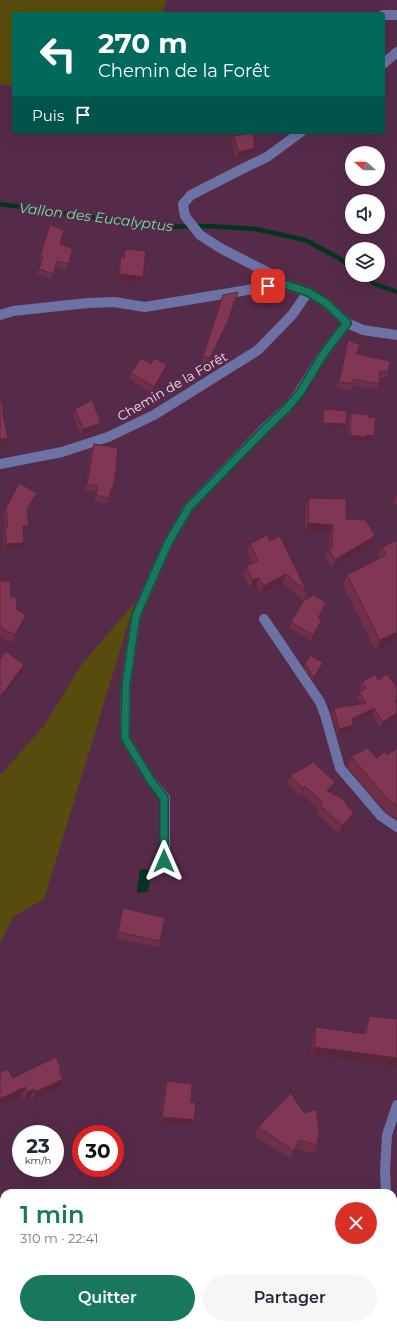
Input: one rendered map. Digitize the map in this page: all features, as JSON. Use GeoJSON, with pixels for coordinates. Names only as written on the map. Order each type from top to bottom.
{"type":"FeatureCollection","features":[{"type":"Feature","properties":{"kind":"street"},"geometry":{"type":"LineString","coordinates":[[385,15],[397,15]]}},
{"type":"Feature","properties":{"kind":"street"},"geometry":{"type":"LineString","coordinates":[[385,62],[397,52]]}},
{"type":"Feature","properties":{"kind":"street"},"geometry":{"type":"LineString","coordinates":[[298,134],[267,157],[191,195],[183,204],[185,216],[200,235],[222,249],[274,276],[284,284],[308,292],[326,303],[347,323],[363,330],[397,335]]}},
{"type":"Feature","properties":{"kind":"street"},"geometry":{"type":"LineString","coordinates":[[0,315],[13,311],[88,303],[114,302],[145,306],[284,284]]}},
{"type":"Feature","properties":{"kind":"street","name":"Chemin de la Forêt"},"geometry":{"type":"LineString","coordinates":[[0,464],[62,452],[108,437],[154,415],[258,350],[292,315],[308,292]]}},
{"type":"Feature","properties":{"kind":"street"},"geometry":{"type":"LineString","coordinates":[[164,861],[164,798],[151,781],[125,738],[126,684],[136,616],[168,543],[189,507],[300,393],[324,353],[347,323]]}},
{"type":"Feature","properties":{"kind":"street"},"geometry":{"type":"LineString","coordinates":[[264,619],[320,702],[340,768],[381,816],[397,827]]}},
{"type":"Feature","properties":{"kind":"street"},"geometry":{"type":"LineString","coordinates":[[386,1189],[385,1170],[388,1135],[397,1105]]}},
{"type":"Feature","properties":{"kind":"shaded area"},"geometry":{"type":"Polygon","coordinates":[[[0,0],[166,0],[163,12],[12,12],[12,87],[0,84],[0,0]]]}},
{"type":"Feature","properties":{"kind":"shaded area"},"geometry":{"type":"Polygon","coordinates":[[[135,602],[44,899],[13,917],[0,943],[0,775],[44,726],[82,664],[135,602]]]}},
{"type":"Feature","properties":{"kind":"shaded area"},"geometry":{"type":"Polygon","coordinates":[[[140,869],[151,870],[148,892],[138,893],[137,890],[140,869]]]}},
{"type":"Feature","properties":{"kind":"building"},"geometry":{"type":"Polygon","coordinates":[[[253,134],[255,148],[238,152],[234,136],[253,134]]]}},
{"type":"Feature","properties":{"kind":"building"},"geometry":{"type":"Polygon","coordinates":[[[50,225],[64,230],[60,244],[73,249],[68,264],[57,261],[53,274],[39,269],[43,256],[40,256],[50,225]]]}},
{"type":"Feature","properties":{"kind":"building"},"geometry":{"type":"Polygon","coordinates":[[[125,249],[146,251],[143,277],[119,274],[121,257],[124,258],[125,249]]]}},
{"type":"Feature","properties":{"kind":"building"},"geometry":{"type":"Polygon","coordinates":[[[238,292],[228,321],[210,358],[203,356],[223,295],[238,292]]]}},
{"type":"Feature","properties":{"kind":"building"},"geometry":{"type":"Polygon","coordinates":[[[348,340],[360,345],[356,354],[390,361],[388,372],[380,371],[379,384],[354,379],[353,384],[339,382],[348,340]]]}},
{"type":"Feature","properties":{"kind":"building"},"geometry":{"type":"Polygon","coordinates":[[[141,358],[151,364],[155,358],[167,365],[154,387],[131,373],[141,358]]]}},
{"type":"Feature","properties":{"kind":"building"},"geometry":{"type":"Polygon","coordinates":[[[0,399],[4,411],[2,411],[8,438],[0,439],[0,399]]]}},
{"type":"Feature","properties":{"kind":"building"},"geometry":{"type":"Polygon","coordinates":[[[92,400],[101,423],[83,429],[75,409],[92,400]]]}},
{"type":"Feature","properties":{"kind":"building"},"geometry":{"type":"Polygon","coordinates":[[[324,409],[347,411],[346,424],[323,423],[324,409]]]}},
{"type":"Feature","properties":{"kind":"building"},"geometry":{"type":"Polygon","coordinates":[[[351,413],[368,415],[368,417],[376,418],[374,436],[366,435],[366,437],[350,435],[351,413]]]}},
{"type":"Feature","properties":{"kind":"building"},"geometry":{"type":"Polygon","coordinates":[[[94,444],[118,448],[113,488],[111,488],[109,498],[96,495],[98,486],[87,484],[94,444]]]}},
{"type":"Feature","properties":{"kind":"building"},"geometry":{"type":"Polygon","coordinates":[[[19,483],[37,493],[27,509],[29,526],[23,526],[24,543],[6,544],[5,527],[8,527],[6,508],[19,483]]]}},
{"type":"Feature","properties":{"kind":"building"},"geometry":{"type":"Polygon","coordinates":[[[309,498],[346,499],[346,519],[366,520],[375,536],[335,560],[328,549],[332,548],[333,525],[308,523],[309,498]]]}},
{"type":"Feature","properties":{"kind":"building"},"geometry":{"type":"Polygon","coordinates":[[[267,535],[270,541],[280,536],[307,592],[286,574],[264,586],[259,577],[253,580],[246,566],[258,561],[250,544],[267,535]]]}},
{"type":"Feature","properties":{"kind":"building"},"geometry":{"type":"Polygon","coordinates":[[[397,540],[397,632],[380,640],[347,575],[386,555],[382,547],[397,540]]]}},
{"type":"Feature","properties":{"kind":"building"},"geometry":{"type":"Polygon","coordinates":[[[0,581],[10,581],[11,597],[16,597],[17,610],[26,615],[15,635],[0,627],[0,581]]]}},
{"type":"Feature","properties":{"kind":"building"},"geometry":{"type":"Polygon","coordinates":[[[314,595],[326,603],[318,618],[322,620],[313,635],[291,622],[304,600],[314,595]]]}},
{"type":"Feature","properties":{"kind":"building"},"geometry":{"type":"Polygon","coordinates":[[[6,651],[24,665],[0,697],[0,659],[6,651]]]}},
{"type":"Feature","properties":{"kind":"building"},"geometry":{"type":"Polygon","coordinates":[[[310,655],[323,663],[314,677],[305,664],[310,655]]]}},
{"type":"Feature","properties":{"kind":"building"},"geometry":{"type":"Polygon","coordinates":[[[375,674],[378,680],[387,674],[397,688],[397,699],[395,700],[397,704],[397,713],[383,722],[374,708],[352,719],[353,725],[339,729],[334,708],[366,703],[359,692],[366,688],[362,682],[375,674]]]}},
{"type":"Feature","properties":{"kind":"building"},"geometry":{"type":"Polygon","coordinates":[[[368,748],[377,759],[384,752],[387,755],[397,748],[397,806],[389,801],[351,756],[368,748]]]}},
{"type":"Feature","properties":{"kind":"building"},"geometry":{"type":"Polygon","coordinates":[[[313,762],[335,782],[327,791],[343,799],[354,813],[342,826],[320,805],[322,802],[305,786],[303,788],[290,776],[313,762]]]}},
{"type":"Feature","properties":{"kind":"building"},"geometry":{"type":"Polygon","coordinates":[[[123,908],[165,918],[160,941],[118,932],[123,908]]]}},
{"type":"Feature","properties":{"kind":"building"},"geometry":{"type":"Polygon","coordinates":[[[369,1016],[397,1019],[397,1058],[314,1047],[316,1027],[366,1034],[369,1016]]]}},
{"type":"Feature","properties":{"kind":"building"},"geometry":{"type":"Polygon","coordinates":[[[56,1057],[61,1069],[59,1071],[63,1079],[35,1092],[34,1089],[27,1092],[25,1087],[0,1099],[0,1073],[8,1069],[13,1078],[56,1057]]]}},
{"type":"Feature","properties":{"kind":"building"},"geometry":{"type":"Polygon","coordinates":[[[167,1081],[192,1084],[191,1102],[196,1103],[194,1120],[162,1117],[167,1081]]]}},
{"type":"Feature","properties":{"kind":"building"},"geometry":{"type":"Polygon","coordinates":[[[291,1093],[304,1113],[316,1109],[319,1130],[317,1145],[299,1140],[294,1151],[258,1127],[291,1093]]]}},
{"type":"Feature","properties":{"kind":"waterway","name":"Vallon des Eucalyptus"},"geometry":{"type":"LineString","coordinates":[[0,204],[161,227],[207,226],[256,229],[305,240],[345,263]]}},
{"type":"Feature","properties":{"kind":"waterway","name":"Vallon des Eucalyptus"},"geometry":{"type":"LineString","coordinates":[[372,282],[397,292]]}},
{"type":"Feature","properties":{"kind":"route"},"geometry":{"type":"LineString","coordinates":[[164,861],[164,798],[151,781],[125,738],[126,684],[136,616],[168,543],[189,507],[300,393],[336,335],[347,323],[326,303],[308,292],[284,284],[268,286]]}}]}
